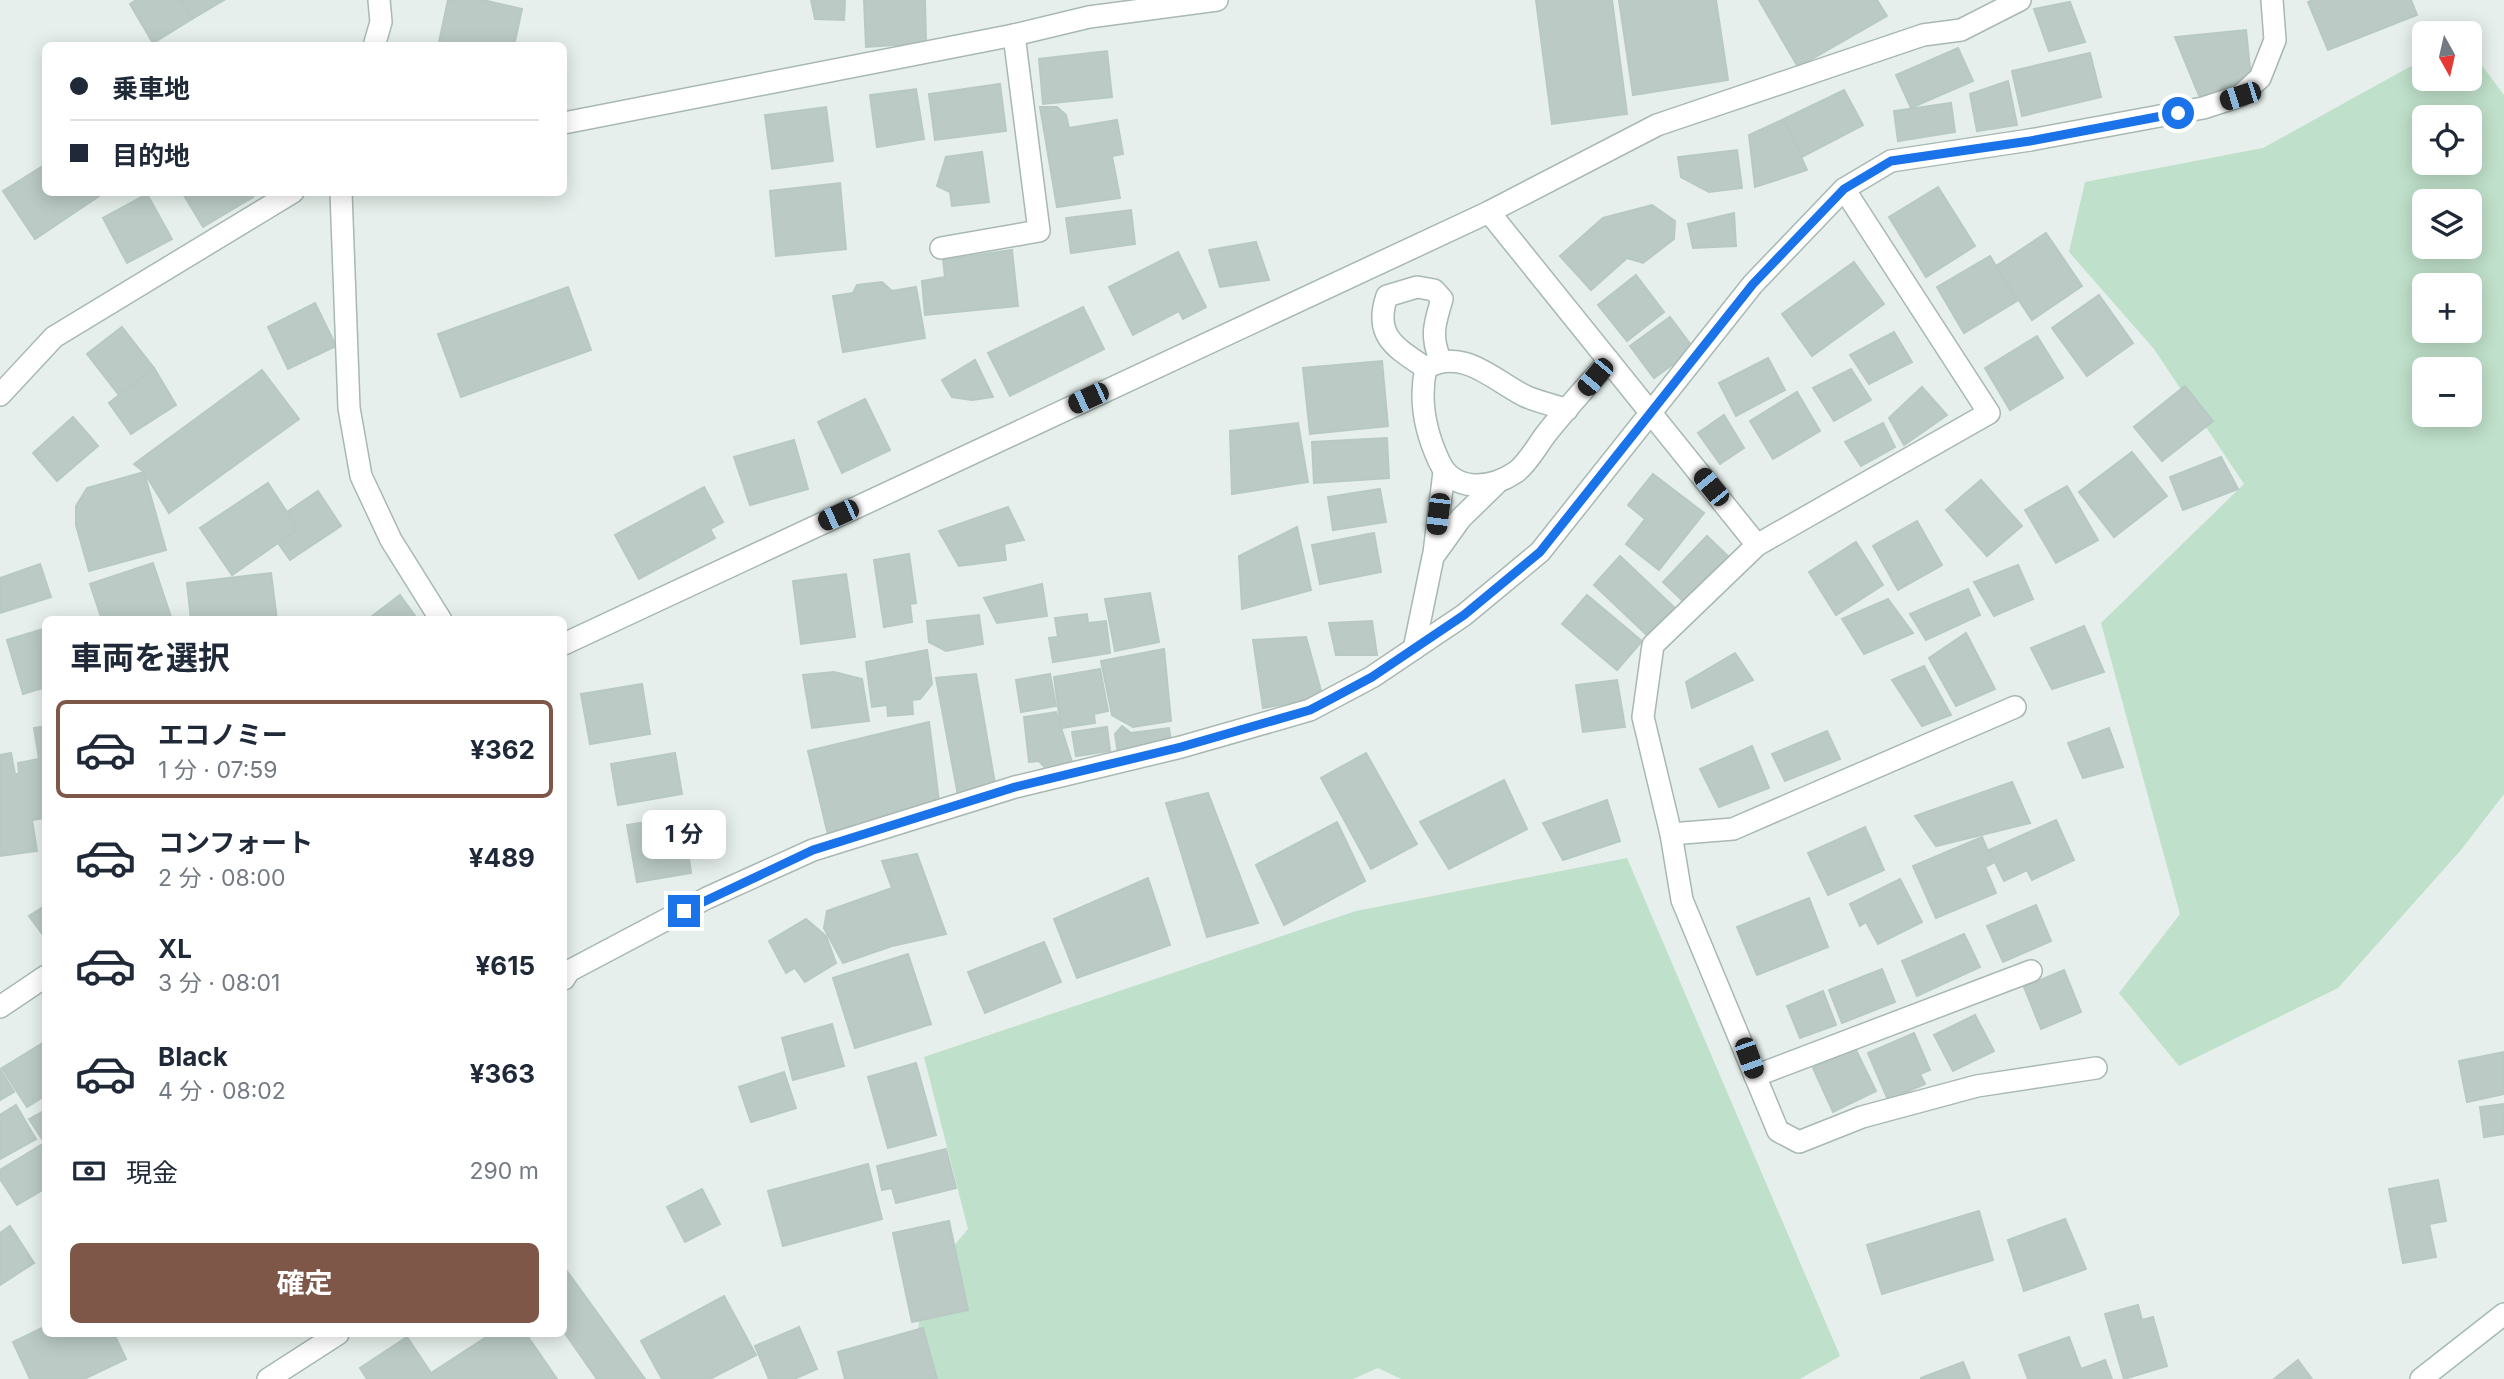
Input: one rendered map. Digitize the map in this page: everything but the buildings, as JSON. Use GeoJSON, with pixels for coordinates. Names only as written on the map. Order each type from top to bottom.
{"type":"FeatureCollection","features":[{"type":"Feature","properties":{"kind":"street"},"geometry":{"type":"LineString","coordinates":[[375,42],[381,22],[379,0]]}},
{"type":"Feature","properties":{"kind":"street"},"geometry":{"type":"LineString","coordinates":[[567,122],[1014,36],[1089,17],[1217,0]]}},
{"type":"Feature","properties":{"kind":"street"},"geometry":{"type":"LineString","coordinates":[[567,643],[1489,212],[1657,125],[1923,35],[1962,30],[2020,0]]}},
{"type":"Feature","properties":{"kind":"street"},"geometry":{"type":"LineString","coordinates":[[567,967],[707,898],[813,850],[1015,787],[1181,747],[1310,710],[1372,677],[1464,615],[1540,552],[1649,411],[1753,284],[1844,189],[1891,161],[2030,141],[2203,108],[2240,96],[2260,78],[2275,40],[2273,0]]}},
{"type":"Feature","properties":{"kind":"street"},"geometry":{"type":"LineString","coordinates":[[941,248],[1039,232],[1014,36]]}},
{"type":"Feature","properties":{"kind":"street"},"geometry":{"type":"LineString","coordinates":[[1844,189],[1989,413],[1757,545],[1654,645],[1643,717],[1671,834],[1682,900],[1778,1131],[1799,1142],[1862,1116],[1978,1086],[2096,1068]]}},
{"type":"Feature","properties":{"kind":"street"},"geometry":{"type":"LineString","coordinates":[[0,395],[54,337],[286,196]]}},
{"type":"Feature","properties":{"kind":"street"},"geometry":{"type":"LineString","coordinates":[[341,196],[349,408],[361,476],[391,540],[438,616]]}},
{"type":"Feature","properties":{"kind":"street"},"geometry":{"type":"LineString","coordinates":[[1489,212],[1757,545]]}},
{"type":"Feature","properties":{"kind":"street"},"geometry":{"type":"LineString","coordinates":[[1433,557],[1461,518],[1497,483],[1518,470],[1609,361]]}},
{"type":"Feature","properties":{"kind":"street"},"geometry":{"type":"LineString","coordinates":[[1497,483],[1480,486],[1456,481],[1444,472],[1433,449],[1421,391],[1433,363],[1467,363],[1526,397],[1567,410]]}},
{"type":"Feature","properties":{"kind":"street"},"geometry":{"type":"LineString","coordinates":[[1414,649],[1433,557],[1444,472]]}},
{"type":"Feature","properties":{"kind":"street"},"geometry":{"type":"LineString","coordinates":[[1671,834],[1733,829],[2015,707]]}},
{"type":"Feature","properties":{"kind":"street"},"geometry":{"type":"LineString","coordinates":[[1755,1076],[2031,971]]}},
{"type":"Feature","properties":{"kind":"street"},"geometry":{"type":"LineString","coordinates":[[0,1007],[42,979]]}},
{"type":"Feature","properties":{"kind":"street"},"geometry":{"type":"LineString","coordinates":[[2421,1379],[2504,1314]]}},
{"type":"Feature","properties":{"kind":"street"},"geometry":{"type":"LineString","coordinates":[[268,1379],[333,1337]]}},
{"type":"Feature","properties":{"kind":"green space"},"geometry":{"type":"Polygon","coordinates":[[[2482,65],[2504,95],[2504,794],[2461,850],[2338,988],[2179,1066],[2119,993],[2180,914],[2101,623],[2244,484],[2154,349],[2069,252],[2085,182],[2263,148],[2412,66],[2412,91],[2482,91],[2482,65]]]}},
{"type":"Feature","properties":{"kind":"green space"},"geometry":{"type":"Polygon","coordinates":[[[1627,858],[1840,1356],[1800,1379],[1401,1379],[1378,1368],[1353,1379],[913,1379],[923,1282],[968,1229],[924,1057],[1356,911],[1627,858]]]}},
{"type":"Feature","properties":{"kind":"route"},"geometry":{"type":"LineString","coordinates":[[684,911],[813,850],[1015,787],[1181,747],[1310,710],[1331,699],[1372,677],[1464,615],[1540,552],[1649,411],[1753,284],[1844,189],[1891,161],[2030,141],[2178,113]]}}]}
